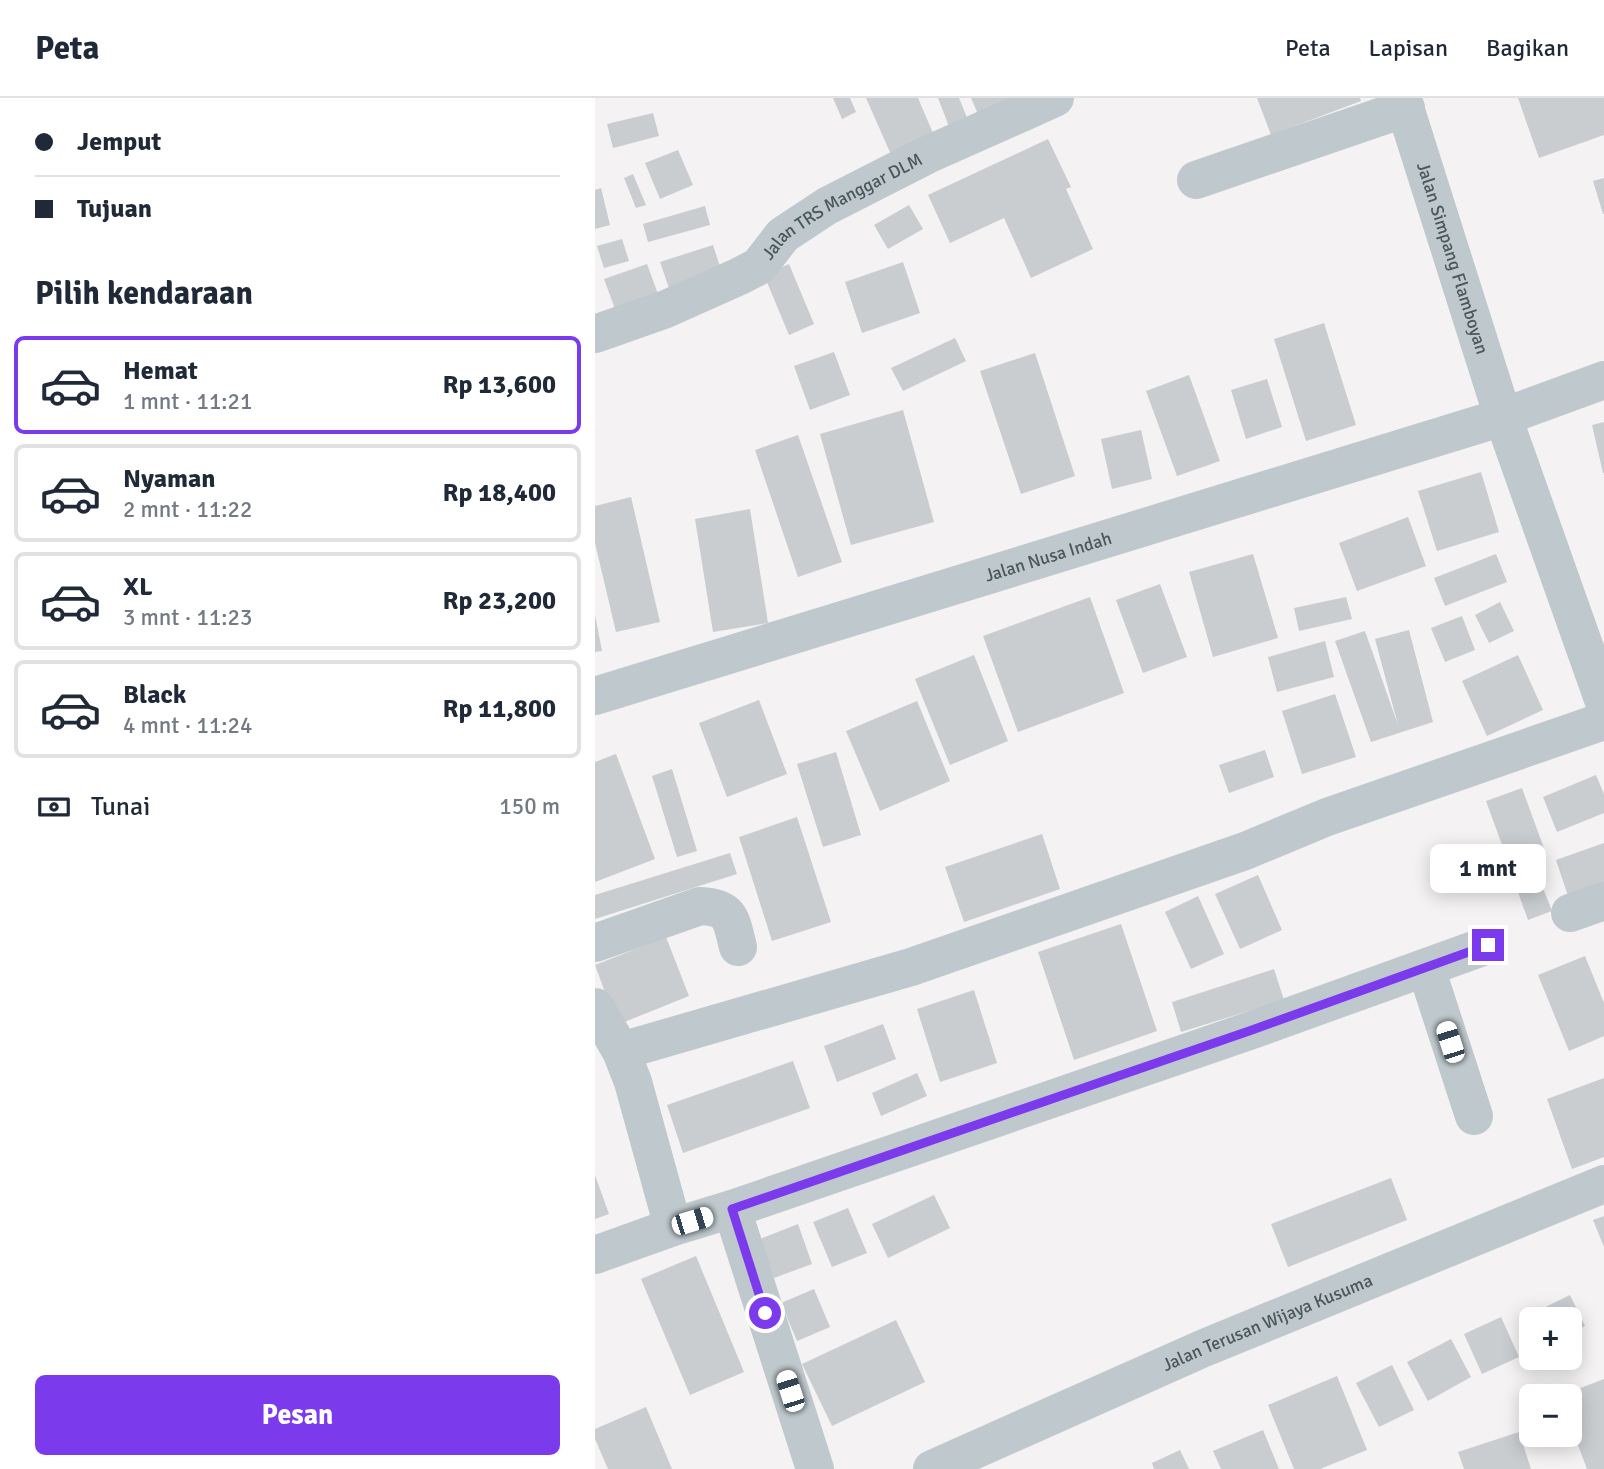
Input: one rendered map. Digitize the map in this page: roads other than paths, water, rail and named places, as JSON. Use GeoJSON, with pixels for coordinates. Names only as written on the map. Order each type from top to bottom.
{"type":"FeatureCollection","features":[{"type":"Feature","properties":{"kind":"street","name":"Jalan TRS Manggar DLM"},"geometry":{"type":"LineString","coordinates":[[595,334],[666,309],[740,276],[759,266],[783,235],[827,206],[927,155],[1055,98]]}},
{"type":"Feature","properties":{"kind":"street"},"geometry":{"type":"LineString","coordinates":[[1196,180],[1404,103]]}},
{"type":"Feature","properties":{"kind":"street","name":"Jalan Simpang Flamboyan"},"geometry":{"type":"LineString","coordinates":[[1404,103],[1503,417],[1604,702]]}},
{"type":"Feature","properties":{"kind":"street","name":"Jalan Nusa Indah"},"geometry":{"type":"LineString","coordinates":[[595,696],[1503,417],[1604,380]]}},
{"type":"Feature","properties":{"kind":"street"},"geometry":{"type":"LineString","coordinates":[[621,1051],[911,967],[1245,851],[1327,817],[1604,722]]}},
{"type":"Feature","properties":{"kind":"street"},"geometry":{"type":"LineString","coordinates":[[595,943],[700,906],[716,906],[731,918],[738,947]]}},
{"type":"Feature","properties":{"kind":"street"},"geometry":{"type":"LineString","coordinates":[[595,1255],[1226,1040],[1488,945]]}},
{"type":"Feature","properties":{"kind":"street"},"geometry":{"type":"LineString","coordinates":[[1426,968],[1474,1116]]}},
{"type":"Feature","properties":{"kind":"street"},"geometry":{"type":"LineString","coordinates":[[595,1007],[621,1051],[633,1082],[673,1227]]}},
{"type":"Feature","properties":{"kind":"street","name":"Jalan Terusan Wijaya Kusuma"},"geometry":{"type":"LineString","coordinates":[[949,1466],[1204,1348],[1604,1184]]}},
{"type":"Feature","properties":{"kind":"street"},"geometry":{"type":"LineString","coordinates":[[732,1209],[815,1469]]}}]}
